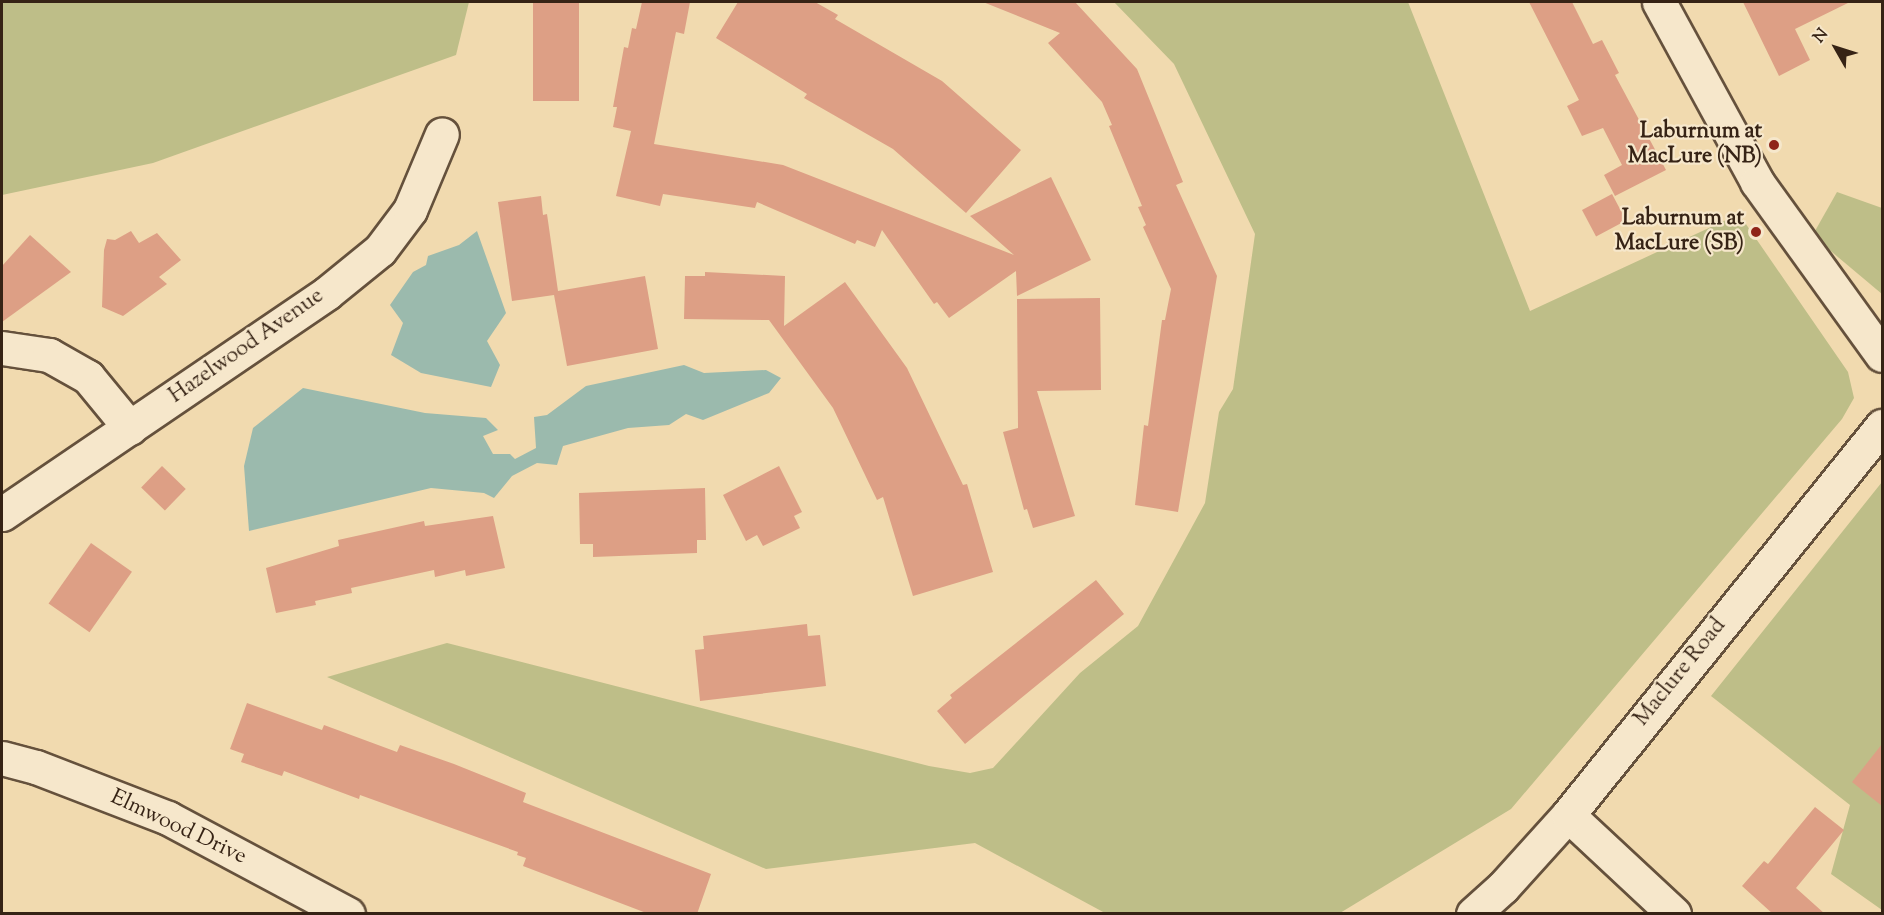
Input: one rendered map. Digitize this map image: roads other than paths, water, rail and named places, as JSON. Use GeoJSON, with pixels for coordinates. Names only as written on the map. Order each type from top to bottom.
{"type":"FeatureCollection","features":[{"type":"Feature","properties":{"kind":"street"},"geometry":{"type":"LineString","coordinates":[[1659,2],[1757,182],[1882,355]]}},
{"type":"Feature","properties":{"kind":"street","name":"Hazelwood Avenue"},"geometry":{"type":"LineString","coordinates":[[2,514],[327,293],[380,250],[410,210],[442,134]]}},
{"type":"Feature","properties":{"kind":"street"},"geometry":{"type":"LineString","coordinates":[[2,348],[49,355],[88,377],[130,428]]}},
{"type":"Feature","properties":{"kind":"street","name":"Maclure Road"},"geometry":{"type":"LineString","coordinates":[[1473,914],[1503,887],[1568,814],[1882,426]]}},
{"type":"Feature","properties":{"kind":"street","name":"Elmwood Drive"},"geometry":{"type":"LineString","coordinates":[[2,758],[36,767],[168,818],[348,914]]}},
{"type":"Feature","properties":{"kind":"street"},"geometry":{"type":"LineString","coordinates":[[1568,814],[1674,914]]}},
{"type":"Feature","properties":{"kind":"place","name":"Laburnum at MacLure (NB)"},"geometry":{"type":"Point","coordinates":[1774,145]}},
{"type":"Feature","properties":{"kind":"place","name":"Laburnum at MacLure (SB)"},"geometry":{"type":"Point","coordinates":[1756,232]}}]}
